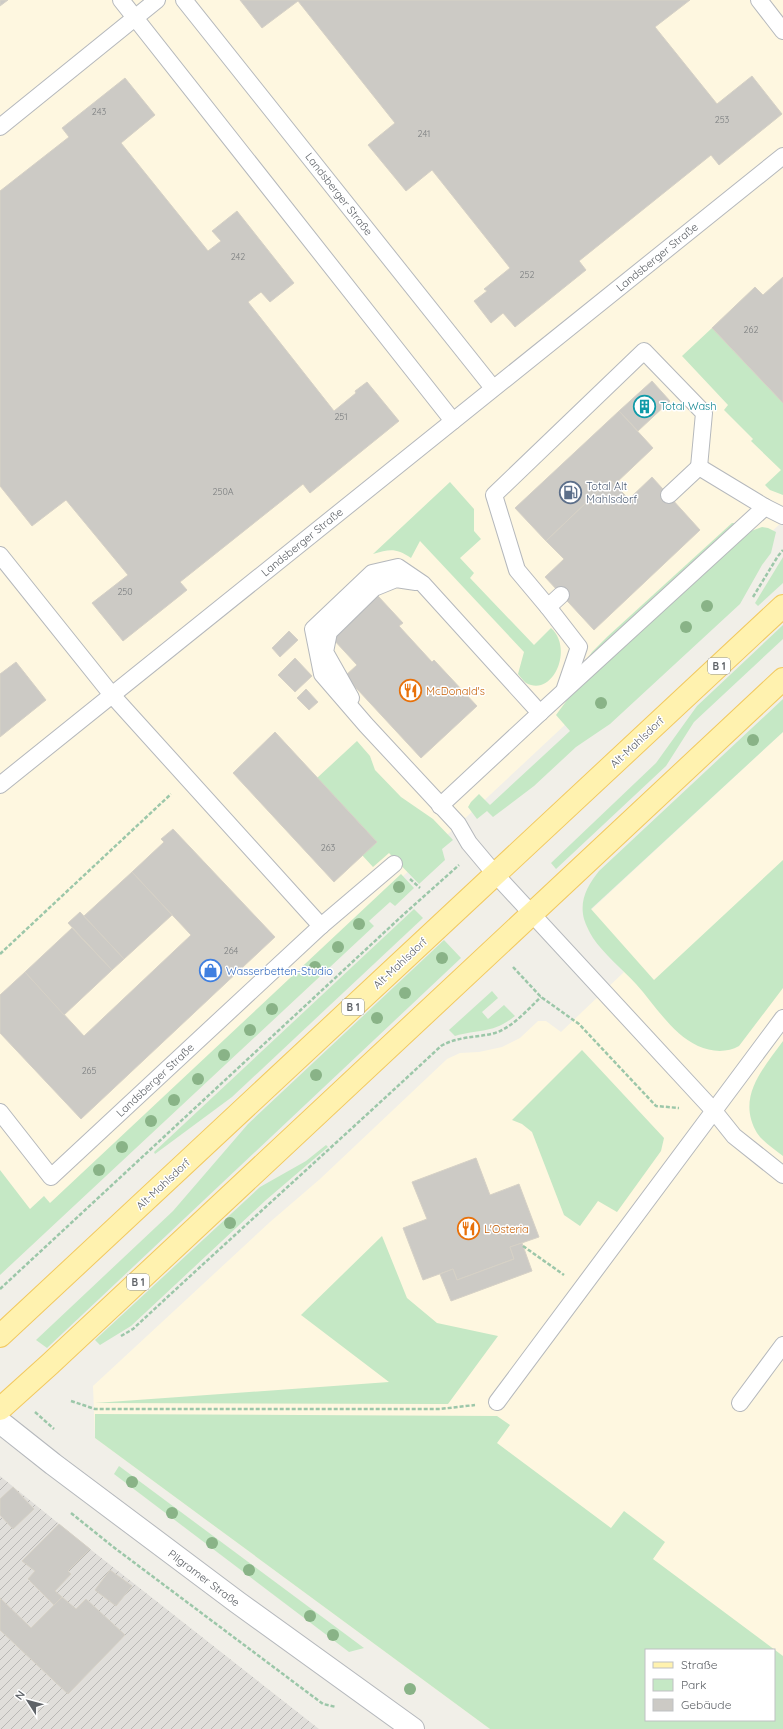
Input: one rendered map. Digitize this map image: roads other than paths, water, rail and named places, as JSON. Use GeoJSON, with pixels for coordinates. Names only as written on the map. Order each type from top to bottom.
{"type":"FeatureCollection","features":[{"type":"Feature","properties":{"kind":"main road","name":"Alt-Mahlsdorf"},"geometry":{"type":"LineString","coordinates":[[0,1336],[783,606]]}},
{"type":"Feature","properties":{"kind":"main road","name":"B 1"},"geometry":{"type":"LineString","coordinates":[[0,1409],[783,679]]}},
{"type":"Feature","properties":{"kind":"street","name":"Pilgramer Straße"},"geometry":{"type":"LineString","coordinates":[[0,1422],[53,1464],[237,1602],[413,1729]]}},
{"type":"Feature","properties":{"kind":"lane"},"geometry":{"type":"LineString","coordinates":[[121,0],[453,421]]}},
{"type":"Feature","properties":{"kind":"lane"},"geometry":{"type":"LineString","coordinates":[[0,127],[157,0]]}},
{"type":"Feature","properties":{"kind":"lane","name":"Landsberger Straße"},"geometry":{"type":"LineString","coordinates":[[184,0],[493,388]]}},
{"type":"Feature","properties":{"kind":"lane"},"geometry":{"type":"LineString","coordinates":[[760,0],[783,31]]}},
{"type":"Feature","properties":{"kind":"lane","name":"Landsberger Straße"},"geometry":{"type":"LineString","coordinates":[[0,785],[783,156]]}},
{"type":"Feature","properties":{"kind":"lane"},"geometry":{"type":"LineString","coordinates":[[564,691],[579,646],[517,570],[494,495],[644,351],[704,412],[698,467],[669,495]]}},
{"type":"Feature","properties":{"kind":"lane"},"geometry":{"type":"LineString","coordinates":[[698,467],[783,516]]}},
{"type":"Feature","properties":{"kind":"lane"},"geometry":{"type":"LineString","coordinates":[[440,806],[765,507]]}},
{"type":"Feature","properties":{"kind":"lane"},"geometry":{"type":"LineString","coordinates":[[0,555],[112,695],[321,926]]}},
{"type":"Feature","properties":{"kind":"lane"},"geometry":{"type":"LineString","coordinates":[[540,713],[423,584],[398,568],[372,573],[313,629],[322,674],[366,725],[458,824],[469,842],[495,874],[714,1111],[734,1136],[783,1175]]}},
{"type":"Feature","properties":{"kind":"lane"},"geometry":{"type":"LineString","coordinates":[[548,607],[561,595]]}},
{"type":"Feature","properties":{"kind":"lane","name":"Landsberger Straße"},"geometry":{"type":"LineString","coordinates":[[0,1112],[51,1177],[321,926],[394,864]]}},
{"type":"Feature","properties":{"kind":"lane"},"geometry":{"type":"LineString","coordinates":[[497,1402],[783,1018]]}},
{"type":"Feature","properties":{"kind":"lane"},"geometry":{"type":"LineString","coordinates":[[740,1403],[783,1345]]}},
{"type":"Feature","properties":{"kind":"place","name":"Total Wash"},"geometry":{"type":"Point","coordinates":[645,406]}},
{"type":"Feature","properties":{"kind":"place","name":"Total Alt Mahlsdorf"},"geometry":{"type":"Point","coordinates":[571,492]}},
{"type":"Feature","properties":{"kind":"place","name":"McDonald's"},"geometry":{"type":"Point","coordinates":[411,691]}},
{"type":"Feature","properties":{"kind":"place","name":"Wasserbetten-Studio"},"geometry":{"type":"Point","coordinates":[210,971]}},
{"type":"Feature","properties":{"kind":"place","name":"L'Osteria"},"geometry":{"type":"Point","coordinates":[468,1229]}}]}
